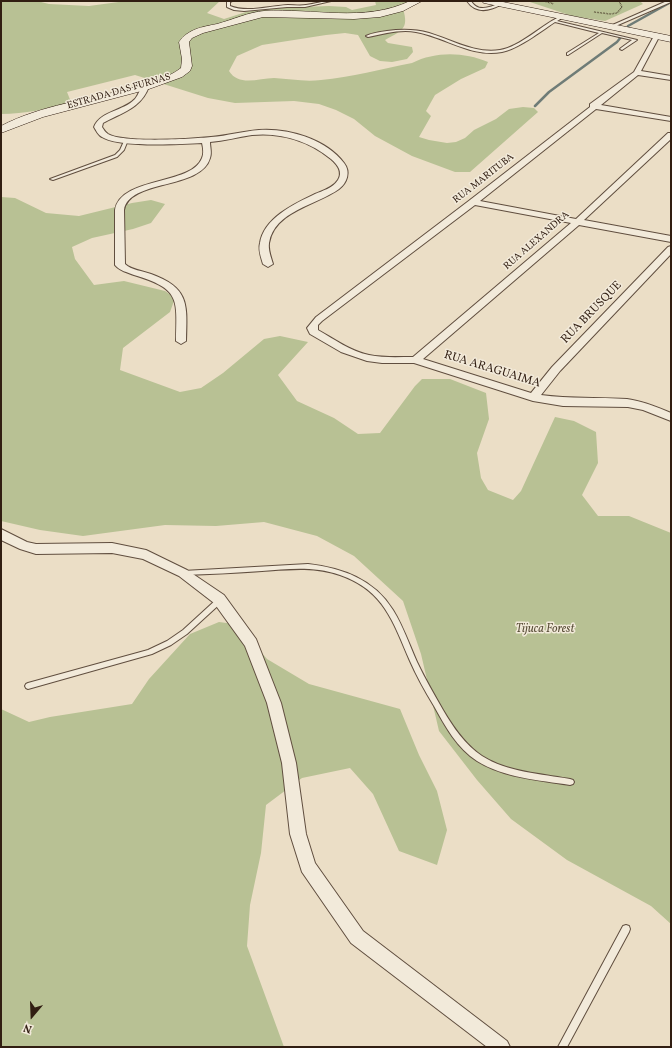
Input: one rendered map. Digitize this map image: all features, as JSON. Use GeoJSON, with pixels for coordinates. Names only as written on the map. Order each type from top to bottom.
{"type":"FeatureCollection","features":[{"type":"Feature","properties":{"kind":"main road","name":"ESTRADA DAS FURNAS"},"geometry":{"type":"LineString","coordinates":[[1,130],[29,118],[145,86],[168,79],[183,72],[187,63],[184,42],[188,36],[200,31],[263,14],[354,16],[380,14],[400,9],[417,1]]}},
{"type":"Feature","properties":{"kind":"main road"},"geometry":{"type":"LineString","coordinates":[[487,1],[637,36],[671,39]]}},
{"type":"Feature","properties":{"kind":"main road"},"geometry":{"type":"LineString","coordinates":[[518,1],[554,17]]}},
{"type":"Feature","properties":{"kind":"street","name":"RUA MARITUBA"},"geometry":{"type":"LineString","coordinates":[[312,328],[319,319],[473,202],[593,106],[637,73],[656,37]]}},
{"type":"Feature","properties":{"kind":"street"},"geometry":{"type":"LineString","coordinates":[[637,73],[671,78]]}},
{"type":"Feature","properties":{"kind":"street"},"geometry":{"type":"LineString","coordinates":[[145,86],[144,94],[139,101],[100,122],[98,127],[106,135],[126,140],[206,140],[259,132],[292,135],[312,142],[330,154],[341,164],[345,171],[344,177],[336,188],[295,208],[275,223],[265,240],[264,246],[268,264]]}},
{"type":"Feature","properties":{"kind":"street"},"geometry":{"type":"LineString","coordinates":[[593,106],[671,119]]}},
{"type":"Feature","properties":{"kind":"street","name":"RUA ALEXANDRA"},"geometry":{"type":"LineString","coordinates":[[415,360],[577,222],[671,136]]}},
{"type":"Feature","properties":{"kind":"street"},"geometry":{"type":"LineString","coordinates":[[181,341],[182,306],[179,296],[172,288],[165,284],[124,268],[120,265],[119,214],[121,203],[140,190],[194,171],[201,166],[206,158],[206,140]]}},
{"type":"Feature","properties":{"kind":"street"},"geometry":{"type":"LineString","coordinates":[[473,202],[671,239]]}},
{"type":"Feature","properties":{"kind":"street","name":"RUA BRUSQUE"},"geometry":{"type":"LineString","coordinates":[[533,398],[556,369],[671,249]]}},
{"type":"Feature","properties":{"kind":"street","name":"RUA ARAGUAIMA"},"geometry":{"type":"LineString","coordinates":[[312,328],[314,332],[345,350],[367,358],[382,360],[415,360],[533,398],[563,402],[628,403],[646,407],[671,417]]}},
{"type":"Feature","properties":{"kind":"street"},"geometry":{"type":"LineString","coordinates":[[1,534],[24,546],[36,549],[112,548],[146,555],[183,573],[220,600],[250,643],[274,703],[289,763],[298,834],[308,867],[357,937],[501,1047]]}},
{"type":"Feature","properties":{"kind":"lane"},"geometry":{"type":"LineString","coordinates":[[230,1],[228,2],[228,6],[235,9],[244,10],[305,6],[329,1]]}},
{"type":"Feature","properties":{"kind":"lane"},"geometry":{"type":"LineString","coordinates":[[469,1],[473,6],[485,10],[500,4]]}},
{"type":"Feature","properties":{"kind":"lane"},"geometry":{"type":"LineString","coordinates":[[568,54],[606,29],[670,1]]}},
{"type":"Feature","properties":{"kind":"lane"},"geometry":{"type":"LineString","coordinates":[[277,2],[287,6]]}},
{"type":"Feature","properties":{"kind":"lane"},"geometry":{"type":"LineString","coordinates":[[368,36],[402,31],[416,31],[478,50],[497,52],[509,49],[554,17]]}},
{"type":"Feature","properties":{"kind":"lane"},"geometry":{"type":"LineString","coordinates":[[622,49],[637,36]]}},
{"type":"Feature","properties":{"kind":"lane"},"geometry":{"type":"LineString","coordinates":[[52,179],[116,156],[122,150],[126,140]]}},
{"type":"Feature","properties":{"kind":"lane"},"geometry":{"type":"LineString","coordinates":[[183,573],[308,566],[326,567],[351,576],[374,592],[385,603],[418,670],[450,726],[473,754],[491,765],[504,769],[570,782]]}},
{"type":"Feature","properties":{"kind":"lane"},"geometry":{"type":"LineString","coordinates":[[28,686],[156,649],[185,632],[220,600]]}},
{"type":"Feature","properties":{"kind":"lane"},"geometry":{"type":"LineString","coordinates":[[562,1047],[626,929]]}},
{"type":"Feature","properties":{"kind":"path"},"geometry":{"type":"LineString","coordinates":[[544,1],[554,4]]}},
{"type":"Feature","properties":{"kind":"path"},"geometry":{"type":"LineString","coordinates":[[593,12],[607,14],[618,12],[622,7],[619,1]]}},
{"type":"Feature","properties":{"kind":"green space"},"geometry":{"type":"Polygon","coordinates":[[[1,1],[37,1],[49,4],[89,6],[126,1],[220,1],[207,13],[224,19],[246,12],[271,8],[329,6],[346,7],[352,10],[376,5],[375,1],[411,1],[402,5],[405,19],[404,27],[385,40],[388,43],[412,47],[413,52],[407,59],[392,62],[380,61],[370,56],[358,35],[345,33],[262,45],[237,56],[229,71],[238,79],[244,80],[274,78],[315,81],[366,73],[412,63],[431,56],[450,54],[469,56],[488,62],[485,68],[461,79],[435,95],[426,111],[431,116],[419,137],[447,143],[456,142],[465,138],[474,130],[496,119],[509,109],[523,107],[534,108],[538,112],[470,172],[455,172],[412,156],[375,136],[354,119],[319,104],[294,101],[235,103],[208,98],[135,75],[67,92],[71,102],[62,105],[28,112],[1,114],[1,1]]]}},
{"type":"Feature","properties":{"kind":"green space"},"geometry":{"type":"Polygon","coordinates":[[[527,1],[640,1],[643,4],[605,21],[572,16],[527,1]]]}},
{"type":"Feature","properties":{"kind":"green space","name":"Tijuca Forest"},"geometry":{"type":"Polygon","coordinates":[[[1,197],[15,198],[46,213],[79,216],[151,200],[165,204],[151,223],[133,229],[92,238],[72,247],[75,259],[94,285],[124,281],[165,291],[175,298],[170,312],[123,348],[120,370],[180,392],[201,388],[223,373],[264,339],[280,336],[308,342],[278,375],[297,401],[334,418],[358,434],[380,433],[415,386],[422,379],[450,379],[486,393],[489,419],[477,453],[481,478],[488,490],[513,500],[521,491],[555,417],[574,421],[596,432],[598,463],[582,495],[598,516],[629,516],[671,533],[671,924],[651,906],[567,860],[511,819],[477,780],[439,731],[421,654],[403,601],[354,556],[317,536],[264,522],[216,526],[165,525],[83,536],[40,530],[1,521],[1,197]]]}},
{"type":"Feature","properties":{"kind":"green space"},"geometry":{"type":"Polygon","coordinates":[[[219,622],[234,624],[249,638],[267,659],[309,684],[400,709],[419,755],[437,791],[447,830],[437,865],[399,851],[373,794],[350,768],[302,778],[266,805],[261,853],[250,905],[247,946],[284,1047],[1,1047],[1,709],[29,722],[50,717],[132,704],[149,679],[190,634],[219,622]]]}},
{"type":"Feature","properties":{"kind":"waterway"},"geometry":{"type":"LineString","coordinates":[[628,26],[671,2]]}},
{"type":"Feature","properties":{"kind":"waterway"},"geometry":{"type":"LineString","coordinates":[[535,106],[549,92],[617,42],[621,37]]}}]}
